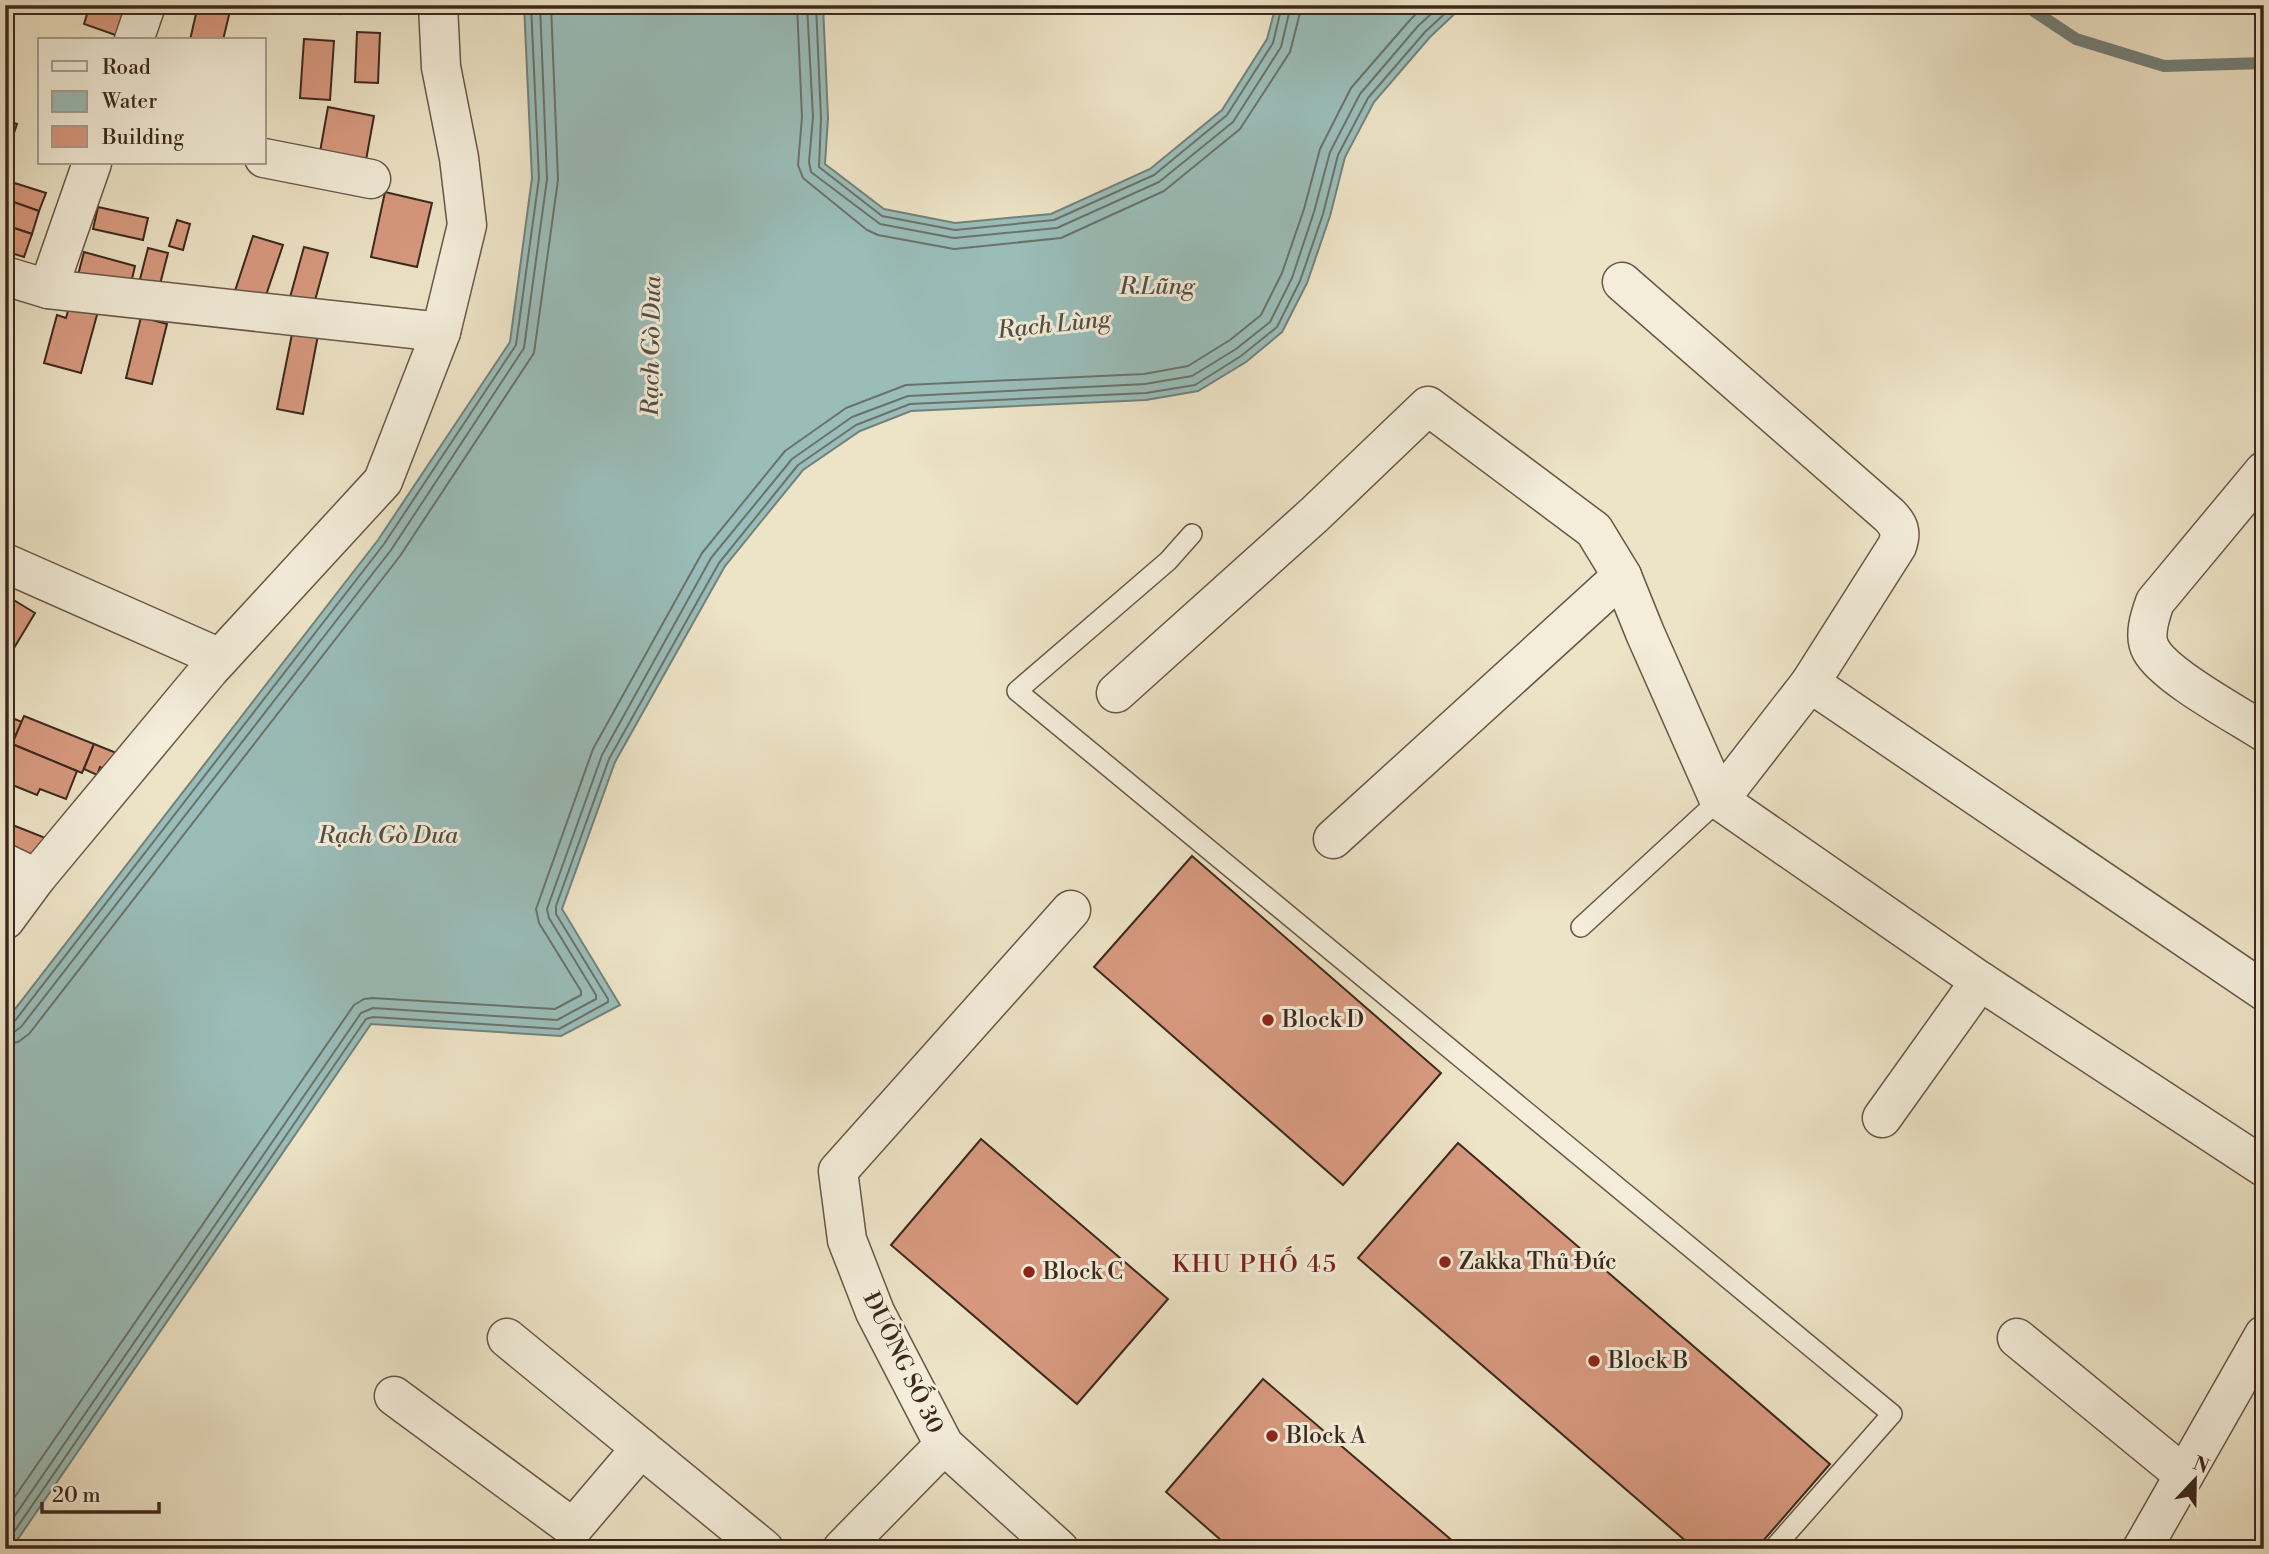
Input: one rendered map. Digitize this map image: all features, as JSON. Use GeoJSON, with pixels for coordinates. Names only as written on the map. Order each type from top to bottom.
{"type":"FeatureCollection","features":[{"type":"Feature","properties":{"kind":"street"},"geometry":{"type":"LineString","coordinates":[[135,38],[146,5]]}},
{"type":"Feature","properties":{"kind":"street"},"geometry":{"type":"LineString","coordinates":[[5,920],[21,870],[383,481],[441,332],[467,226],[459,158],[441,67],[438,5]]}},
{"type":"Feature","properties":{"kind":"street"},"geometry":{"type":"LineString","coordinates":[[266,158],[371,179]]}},
{"type":"Feature","properties":{"kind":"street"},"geometry":{"type":"LineString","coordinates":[[48,289],[92,164]]}},
{"type":"Feature","properties":{"kind":"street"},"geometry":{"type":"LineString","coordinates":[[5,275],[48,289],[441,332]]}},
{"type":"Feature","properties":{"kind":"street"},"geometry":{"type":"LineString","coordinates":[[1622,282],[1889,515],[1899,527],[1897,546],[1810,682],[1718,800]]}},
{"type":"Feature","properties":{"kind":"street"},"geometry":{"type":"LineString","coordinates":[[1116,693],[1314,515],[1428,406],[1594,530],[1622,576],[1718,800],[1980,981],[2264,1167]]}},
{"type":"Feature","properties":{"kind":"street"},"geometry":{"type":"LineString","coordinates":[[2264,471],[2155,602],[2147,637],[2150,648],[2166,669],[2264,732]]}},
{"type":"Feature","properties":{"kind":"street"},"geometry":{"type":"LineString","coordinates":[[5,563],[220,658]]}},
{"type":"Feature","properties":{"kind":"street"},"geometry":{"type":"LineString","coordinates":[[1333,839],[1622,576]]}},
{"type":"Feature","properties":{"kind":"street"},"geometry":{"type":"LineString","coordinates":[[1810,682],[2264,991]]}},
{"type":"Feature","properties":{"kind":"street","name":"ĐƯỜNG SỐ 30"},"geometry":{"type":"LineString","coordinates":[[1059,1549],[944,1445],[875,1312],[847,1240],[838,1171],[1071,910]]}},
{"type":"Feature","properties":{"kind":"street"},"geometry":{"type":"LineString","coordinates":[[1882,1118],[1980,981]]}},
{"type":"Feature","properties":{"kind":"street"},"geometry":{"type":"LineString","coordinates":[[2141,1549],[2264,1335]]}},
{"type":"Feature","properties":{"kind":"street"},"geometry":{"type":"LineString","coordinates":[[506,1338],[764,1549]]}},
{"type":"Feature","properties":{"kind":"street"},"geometry":{"type":"LineString","coordinates":[[2017,1338],[2184,1475]]}},
{"type":"Feature","properties":{"kind":"street"},"geometry":{"type":"LineString","coordinates":[[394,1396],[573,1528],[641,1448]]}},
{"type":"Feature","properties":{"kind":"street"},"geometry":{"type":"LineString","coordinates":[[842,1549],[944,1445]]}},
{"type":"Feature","properties":{"kind":"lane"},"geometry":{"type":"LineString","coordinates":[[1192,534],[1168,562],[1017,691],[1892,1414],[1773,1549]]}},
{"type":"Feature","properties":{"kind":"lane"},"geometry":{"type":"LineString","coordinates":[[1581,927],[1718,800]]}},
{"type":"Feature","properties":{"kind":"water","name":"Rạch Gò Dưa"},"geometry":{"type":"Polygon","coordinates":[[[524,5],[823,5],[828,118],[825,164],[884,209],[955,223],[1051,214],[1150,169],[1222,110],[1267,39],[1276,5],[1464,5],[1430,37],[1374,102],[1345,157],[1330,216],[1307,283],[1282,332],[1246,362],[1198,391],[1146,400],[911,411],[860,431],[803,470],[725,566],[615,762],[562,909],[620,1005],[561,1036],[371,1024],[11,1549],[5,1549],[5,1022],[378,540],[510,342],[532,178],[524,5]]]}},
{"type":"Feature","properties":{"kind":"building"},"geometry":{"type":"Polygon","coordinates":[[[90,5],[127,5],[127,38],[84,24],[90,5]]]}},
{"type":"Feature","properties":{"kind":"building"},"geometry":{"type":"Polygon","coordinates":[[[198,5],[230,11],[223,38],[190,38],[198,5]]]}},
{"type":"Feature","properties":{"kind":"building"},"geometry":{"type":"Polygon","coordinates":[[[314,5],[342,5],[340,14],[313,8],[314,5]]]}},
{"type":"Feature","properties":{"kind":"building"},"geometry":{"type":"Polygon","coordinates":[[[357,32],[380,33],[378,83],[355,82],[357,32]]]}},
{"type":"Feature","properties":{"kind":"building"},"geometry":{"type":"Polygon","coordinates":[[[304,39],[334,41],[330,100],[300,98],[304,39]]]}},
{"type":"Feature","properties":{"kind":"building"},"geometry":{"type":"Polygon","coordinates":[[[328,107],[374,116],[364,171],[318,163],[328,107]]]}},
{"type":"Feature","properties":{"kind":"building"},"geometry":{"type":"Polygon","coordinates":[[[5,120],[17,124],[5,160],[5,120]]]}},
{"type":"Feature","properties":{"kind":"building"},"geometry":{"type":"Polygon","coordinates":[[[5,180],[46,193],[39,211],[5,199],[5,180]]]}},
{"type":"Feature","properties":{"kind":"building"},"geometry":{"type":"Polygon","coordinates":[[[385,192],[432,203],[417,267],[371,257],[385,192]]]}},
{"type":"Feature","properties":{"kind":"building"},"geometry":{"type":"Polygon","coordinates":[[[5,199],[39,211],[32,234],[5,225],[5,199]]]}},
{"type":"Feature","properties":{"kind":"building"},"geometry":{"type":"Polygon","coordinates":[[[98,207],[148,218],[143,240],[93,229],[98,207]]]}},
{"type":"Feature","properties":{"kind":"building"},"geometry":{"type":"Polygon","coordinates":[[[177,220],[190,224],[183,250],[169,246],[177,220]]]}},
{"type":"Feature","properties":{"kind":"building"},"geometry":{"type":"Polygon","coordinates":[[[5,225],[32,234],[24,257],[5,251],[5,225]]]}},
{"type":"Feature","properties":{"kind":"building"},"geometry":{"type":"Polygon","coordinates":[[[253,236],[283,245],[263,304],[234,294],[253,236]]]}},
{"type":"Feature","properties":{"kind":"building"},"geometry":{"type":"Polygon","coordinates":[[[304,247],[328,253],[311,315],[287,308],[304,247]]]}},
{"type":"Feature","properties":{"kind":"building"},"geometry":{"type":"Polygon","coordinates":[[[148,248],[168,253],[157,296],[137,291],[148,248]]]}},
{"type":"Feature","properties":{"kind":"building"},"geometry":{"type":"Polygon","coordinates":[[[84,252],[135,266],[130,288],[78,275],[84,252]]]}},
{"type":"Feature","properties":{"kind":"building"},"geometry":{"type":"Polygon","coordinates":[[[72,296],[100,304],[81,373],[44,363],[57,315],[66,318],[72,296]]]}},
{"type":"Feature","properties":{"kind":"building"},"geometry":{"type":"Polygon","coordinates":[[[141,317],[167,324],[152,384],[126,378],[141,317]]]}},
{"type":"Feature","properties":{"kind":"building"},"geometry":{"type":"Polygon","coordinates":[[[293,329],[318,335],[303,414],[277,409],[293,329]]]}},
{"type":"Feature","properties":{"kind":"building"},"geometry":{"type":"Polygon","coordinates":[[[12,599],[35,613],[5,663],[5,610],[12,599]]]}},
{"type":"Feature","properties":{"kind":"building"},"geometry":{"type":"Polygon","coordinates":[[[5,715],[22,722],[12,744],[5,742],[5,715]]]}},
{"type":"Feature","properties":{"kind":"building"},"geometry":{"type":"Polygon","coordinates":[[[24,716],[94,744],[82,773],[12,744],[24,716]]]}},
{"type":"Feature","properties":{"kind":"building"},"geometry":{"type":"Polygon","coordinates":[[[12,744],[77,771],[66,799],[40,789],[37,795],[5,782],[5,762],[12,744]]]}},
{"type":"Feature","properties":{"kind":"building"},"geometry":{"type":"Polygon","coordinates":[[[94,744],[119,754],[112,772],[100,767],[97,775],[84,769],[94,744]]]}},
{"type":"Feature","properties":{"kind":"building"},"geometry":{"type":"Polygon","coordinates":[[[5,822],[48,839],[36,871],[5,858],[5,822]]]}},
{"type":"Feature","properties":{"kind":"building","name":"Block D"},"geometry":{"type":"Polygon","coordinates":[[[1192,856],[1441,1073],[1343,1185],[1094,967],[1192,856]]]}},
{"type":"Feature","properties":{"kind":"building","name":"Block C"},"geometry":{"type":"Polygon","coordinates":[[[981,1139],[1168,1299],[1077,1404],[891,1245],[981,1139]]]}},
{"type":"Feature","properties":{"kind":"building","name":"Block B"},"geometry":{"type":"Polygon","coordinates":[[[1458,1143],[1830,1464],[1756,1549],[1695,1549],[1358,1258],[1458,1143]]]}},
{"type":"Feature","properties":{"kind":"building","name":"Block A"},"geometry":{"type":"Polygon","coordinates":[[[1263,1379],[1462,1549],[1231,1549],[1166,1492],[1263,1379]]]}},
{"type":"Feature","properties":{"kind":"waterway"},"geometry":{"type":"LineString","coordinates":[[2025,5],[2076,39],[2164,66],[2264,63]]}},
{"type":"Feature","properties":{"kind":"place","name":"Block D"},"geometry":{"type":"Point","coordinates":[1268,1020]}},
{"type":"Feature","properties":{"kind":"place","name":"Zakka Thủ Đức"},"geometry":{"type":"Point","coordinates":[1445,1262]}},
{"type":"Feature","properties":{"kind":"place","name":"Block C"},"geometry":{"type":"Point","coordinates":[1029,1272]}},
{"type":"Feature","properties":{"kind":"place","name":"Block B"},"geometry":{"type":"Point","coordinates":[1594,1361]}},
{"type":"Feature","properties":{"kind":"place","name":"Block A"},"geometry":{"type":"Point","coordinates":[1272,1436]}},
{"type":"Feature","properties":{"kind":"district","name":"KHU PHỐ 45"},"geometry":{"type":"Point","coordinates":[1255,1265]}},
{"type":"Feature","properties":{"kind":"water label","name":"R.Lũng"},"geometry":{"type":"Point","coordinates":[1157,287]}},
{"type":"Feature","properties":{"kind":"water label","name":"Rạch Lùng"},"geometry":{"type":"Point","coordinates":[1054,325]}}]}
